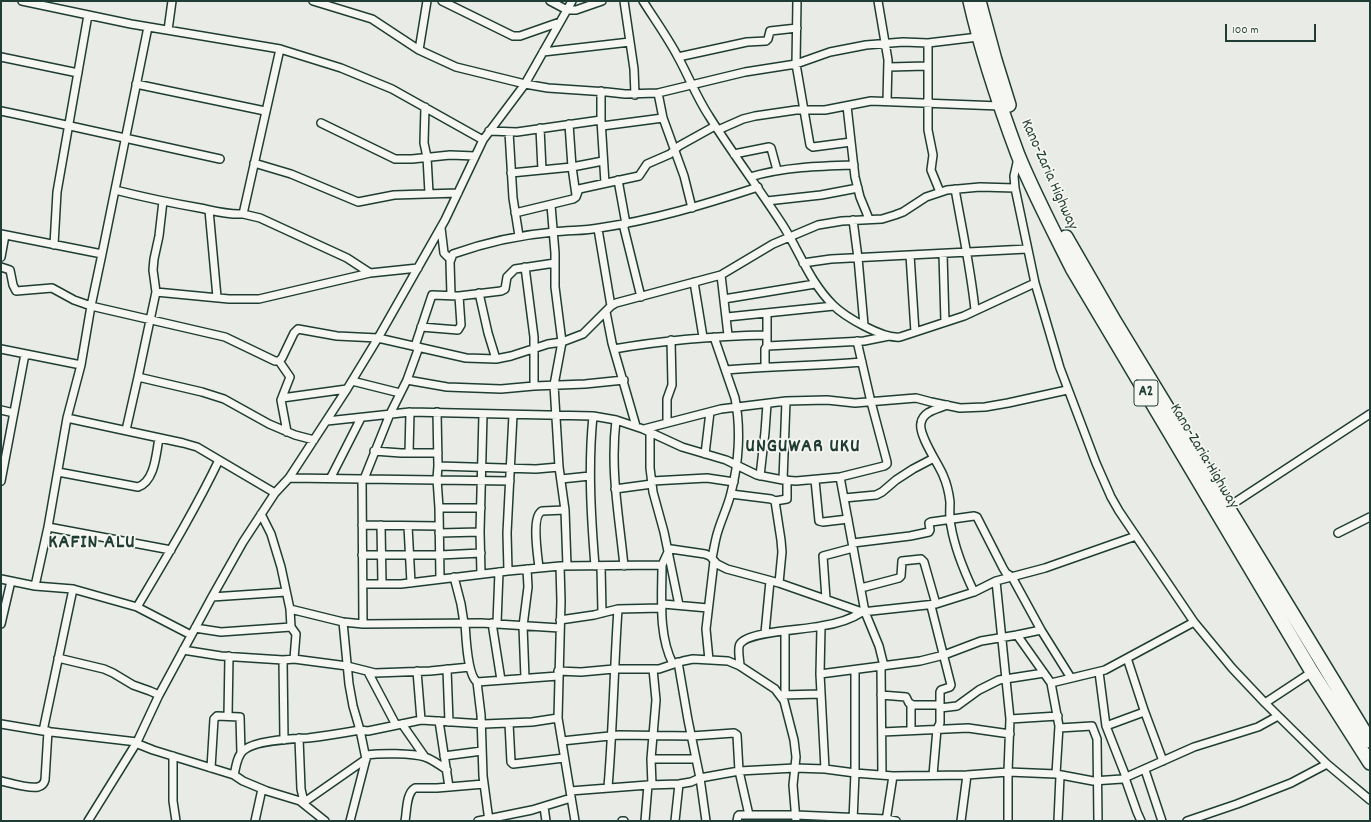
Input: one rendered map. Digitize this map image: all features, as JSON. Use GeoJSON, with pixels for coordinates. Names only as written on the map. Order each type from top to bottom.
{"type":"FeatureCollection","features":[{"type":"Feature","properties":{"kind":"highway","name":"Kano-Zaria Highway"},"geometry":{"type":"LineString","coordinates":[[970,1],[985,60],[1018,155],[1048,221],[1073,270],[1312,672],[1370,763]]}},
{"type":"Feature","properties":{"kind":"highway","name":"Kano-Zaria Highway"},"geometry":{"type":"LineString","coordinates":[[978,1],[1016,124],[1044,192],[1072,249],[1370,741]]}},
{"type":"Feature","properties":{"kind":"street"},"geometry":{"type":"LineString","coordinates":[[22,1],[148,27],[280,50],[341,68],[392,89],[483,140]]}},
{"type":"Feature","properties":{"kind":"street"},"geometry":{"type":"LineString","coordinates":[[168,30],[172,1]]}},
{"type":"Feature","properties":{"kind":"street"},"geometry":{"type":"LineString","coordinates":[[313,1],[372,19],[419,50],[456,67],[525,84],[635,95],[658,93],[745,72],[796,64],[830,52],[866,45],[903,42],[928,43],[978,37]]}},
{"type":"Feature","properties":{"kind":"street"},"geometry":{"type":"LineString","coordinates":[[419,50],[427,1]]}},
{"type":"Feature","properties":{"kind":"street"},"geometry":{"type":"LineString","coordinates":[[442,1],[514,36],[520,36],[560,22]]}},
{"type":"Feature","properties":{"kind":"street"},"geometry":{"type":"LineString","coordinates":[[550,1],[567,10],[580,9],[602,1]]}},
{"type":"Feature","properties":{"kind":"street"},"geometry":{"type":"LineString","coordinates":[[88,821],[137,742],[159,695],[243,542],[275,493],[289,478],[352,381],[441,228],[483,140],[525,84],[572,1]]}},
{"type":"Feature","properties":{"kind":"street"},"geometry":{"type":"LineString","coordinates":[[624,1],[634,69],[635,95]]}},
{"type":"Feature","properties":{"kind":"street"},"geometry":{"type":"LineString","coordinates":[[643,1],[678,57],[692,86],[717,128],[758,187],[790,237],[815,284],[834,306],[848,317],[889,336]]}},
{"type":"Feature","properties":{"kind":"street"},"geometry":{"type":"LineString","coordinates":[[797,1],[796,64],[811,146],[851,142]]}},
{"type":"Feature","properties":{"kind":"street"},"geometry":{"type":"LineString","coordinates":[[878,1],[889,67],[887,101]]}},
{"type":"Feature","properties":{"kind":"street"},"geometry":{"type":"LineString","coordinates":[[54,245],[57,192],[88,15]]}},
{"type":"Feature","properties":{"kind":"street"},"geometry":{"type":"LineString","coordinates":[[35,586],[48,527],[67,418],[80,365],[148,27]]}},
{"type":"Feature","properties":{"kind":"street"},"geometry":{"type":"LineString","coordinates":[[678,57],[739,44],[766,41],[770,31],[797,28]]}},
{"type":"Feature","properties":{"kind":"street"},"geometry":{"type":"LineString","coordinates":[[543,52],[630,42]]}},
{"type":"Feature","properties":{"kind":"street"},"geometry":{"type":"LineString","coordinates":[[928,43],[928,130],[933,155],[931,170],[940,192]]}},
{"type":"Feature","properties":{"kind":"street"},"geometry":{"type":"LineString","coordinates":[[243,214],[265,111],[280,50]]}},
{"type":"Feature","properties":{"kind":"street"},"geometry":{"type":"LineString","coordinates":[[1,57],[78,73]]}},
{"type":"Feature","properties":{"kind":"street"},"geometry":{"type":"LineString","coordinates":[[889,67],[927,66]]}},
{"type":"Feature","properties":{"kind":"street"},"geometry":{"type":"LineString","coordinates":[[136,84],[265,111]]}},
{"type":"Feature","properties":{"kind":"street"},"geometry":{"type":"LineString","coordinates":[[601,91],[605,183]]}},
{"type":"Feature","properties":{"kind":"street"},"geometry":{"type":"LineString","coordinates":[[658,93],[663,118],[684,176],[692,208]]}},
{"type":"Feature","properties":{"kind":"street"},"geometry":{"type":"LineString","coordinates":[[515,213],[573,200],[579,189],[639,176],[645,166],[670,154],[679,146],[717,128],[756,116],[796,110],[825,110],[871,101],[928,102],[1000,106]]}},
{"type":"Feature","properties":{"kind":"street"},"geometry":{"type":"LineString","coordinates":[[847,106],[858,188],[869,219]]}},
{"type":"Feature","properties":{"kind":"street"},"geometry":{"type":"LineString","coordinates":[[425,107],[424,143],[427,157],[429,193]]}},
{"type":"Feature","properties":{"kind":"street"},"geometry":{"type":"LineString","coordinates":[[1,111],[220,159]]}},
{"type":"Feature","properties":{"kind":"street"},"geometry":{"type":"LineString","coordinates":[[489,132],[509,132],[569,124],[663,118]]}},
{"type":"Feature","properties":{"kind":"street"},"geometry":{"type":"LineString","coordinates":[[321,123],[395,159],[450,155],[476,156]]}},
{"type":"Feature","properties":{"kind":"street"},"geometry":{"type":"LineString","coordinates":[[569,124],[576,197]]}},
{"type":"Feature","properties":{"kind":"street"},"geometry":{"type":"LineString","coordinates":[[540,128],[542,170]]}},
{"type":"Feature","properties":{"kind":"street"},"geometry":{"type":"LineString","coordinates":[[509,132],[513,198],[519,236]]}},
{"type":"Feature","properties":{"kind":"street"},"geometry":{"type":"LineString","coordinates":[[734,154],[769,147],[771,148],[777,170]]}},
{"type":"Feature","properties":{"kind":"street"},"geometry":{"type":"LineString","coordinates":[[1018,155],[1015,169],[1015,188],[1035,283],[1067,390],[1108,490],[1119,511],[1194,622],[1232,668],[1265,704],[1327,764],[1370,800]]}},
{"type":"Feature","properties":{"kind":"street"},"geometry":{"type":"LineString","coordinates":[[511,173],[572,167],[604,161]]}},
{"type":"Feature","properties":{"kind":"street"},"geometry":{"type":"LineString","coordinates":[[254,163],[291,174],[358,202],[394,195],[458,193]]}},
{"type":"Feature","properties":{"kind":"street"},"geometry":{"type":"LineString","coordinates":[[750,177],[777,170],[854,165]]}},
{"type":"Feature","properties":{"kind":"street"},"geometry":{"type":"LineString","coordinates":[[618,180],[624,224],[641,297]]}},
{"type":"Feature","properties":{"kind":"street"},"geometry":{"type":"LineString","coordinates":[[451,295],[450,259],[453,254],[475,246],[519,236],[598,229],[624,224],[692,208],[758,187]]}},
{"type":"Feature","properties":{"kind":"street"},"geometry":{"type":"LineString","coordinates":[[1,267],[10,270],[12,285],[16,291],[52,288],[74,300],[91,306],[225,337],[275,361],[282,358],[294,333],[298,329],[337,336],[378,338],[466,358],[496,359],[562,342],[583,334],[616,303],[721,275],[773,244],[818,225],[882,218],[895,215],[903,212],[926,197],[955,189],[980,187],[1015,188]]}},
{"type":"Feature","properties":{"kind":"street"},"geometry":{"type":"LineString","coordinates":[[767,202],[821,195],[858,188]]}},
{"type":"Feature","properties":{"kind":"street"},"geometry":{"type":"LineString","coordinates":[[955,189],[972,281],[975,310]]}},
{"type":"Feature","properties":{"kind":"street"},"geometry":{"type":"LineString","coordinates":[[115,190],[209,210],[243,214],[267,221],[347,258],[370,272]]}},
{"type":"Feature","properties":{"kind":"street"},"geometry":{"type":"LineString","coordinates":[[126,430],[156,292],[153,270],[163,201]]}},
{"type":"Feature","properties":{"kind":"street"},"geometry":{"type":"LineString","coordinates":[[551,205],[555,286],[562,342],[554,385],[555,415],[559,468],[565,510],[564,566],[558,673],[558,718],[575,821]]}},
{"type":"Feature","properties":{"kind":"street"},"geometry":{"type":"LineString","coordinates":[[209,210],[217,297]]}},
{"type":"Feature","properties":{"kind":"street"},"geometry":{"type":"LineString","coordinates":[[853,220],[864,325]]}},
{"type":"Feature","properties":{"kind":"street"},"geometry":{"type":"LineString","coordinates":[[441,228],[444,253],[450,259]]}},
{"type":"Feature","properties":{"kind":"street"},"geometry":{"type":"LineString","coordinates":[[598,229],[614,349],[643,429],[653,492],[664,532],[680,605]]}},
{"type":"Feature","properties":{"kind":"street"},"geometry":{"type":"LineString","coordinates":[[1,257],[3,235],[102,254]]}},
{"type":"Feature","properties":{"kind":"street"},"geometry":{"type":"LineString","coordinates":[[803,263],[831,259],[1027,250]]}},
{"type":"Feature","properties":{"kind":"street"},"geometry":{"type":"LineString","coordinates":[[943,254],[945,322]]}},
{"type":"Feature","properties":{"kind":"street"},"geometry":{"type":"LineString","coordinates":[[910,255],[914,332]]}},
{"type":"Feature","properties":{"kind":"street"},"geometry":{"type":"LineString","coordinates":[[363,624],[363,479],[390,414],[407,380],[417,347],[421,327],[432,294],[459,296],[504,290],[507,277],[515,268],[555,263]]}},
{"type":"Feature","properties":{"kind":"street"},"geometry":{"type":"LineString","coordinates":[[525,267],[534,348],[534,386]]}},
{"type":"Feature","properties":{"kind":"street"},"geometry":{"type":"LineString","coordinates":[[156,292],[259,299],[370,272],[418,268]]}},
{"type":"Feature","properties":{"kind":"street"},"geometry":{"type":"LineString","coordinates":[[721,275],[728,335]]}},
{"type":"Feature","properties":{"kind":"street"},"geometry":{"type":"LineString","coordinates":[[694,282],[702,337]]}},
{"type":"Feature","properties":{"kind":"street"},"geometry":{"type":"LineString","coordinates":[[767,346],[857,341],[889,336],[900,337],[975,310],[1035,283]]}},
{"type":"Feature","properties":{"kind":"street"},"geometry":{"type":"LineString","coordinates":[[724,299],[815,284]]}},
{"type":"Feature","properties":{"kind":"street"},"geometry":{"type":"LineString","coordinates":[[479,293],[488,333],[496,359]]}},
{"type":"Feature","properties":{"kind":"street"},"geometry":{"type":"LineString","coordinates":[[421,327],[458,330],[461,325],[459,296]]}},
{"type":"Feature","properties":{"kind":"street"},"geometry":{"type":"LineString","coordinates":[[727,317],[834,306]]}},
{"type":"Feature","properties":{"kind":"street"},"geometry":{"type":"LineString","coordinates":[[765,366],[765,349],[767,346],[767,313]]}},
{"type":"Feature","properties":{"kind":"street"},"geometry":{"type":"LineString","coordinates":[[614,349],[702,337],[767,335]]}},
{"type":"Feature","properties":{"kind":"street"},"geometry":{"type":"LineString","coordinates":[[708,660],[706,629],[713,560],[718,531],[734,482],[738,431],[737,408],[726,370],[714,337]]}},
{"type":"Feature","properties":{"kind":"street"},"geometry":{"type":"LineString","coordinates":[[667,423],[667,399],[672,385],[672,340]]}},
{"type":"Feature","properties":{"kind":"street"},"geometry":{"type":"LineString","coordinates":[[327,421],[410,412],[592,416],[616,420],[643,429],[682,447],[720,458],[760,476],[785,480],[815,480],[840,477],[887,464],[857,341]]}},
{"type":"Feature","properties":{"kind":"street"},"geometry":{"type":"LineString","coordinates":[[1,349],[80,365]]}},
{"type":"Feature","properties":{"kind":"street"},"geometry":{"type":"LineString","coordinates":[[1,481],[25,354]]}},
{"type":"Feature","properties":{"kind":"street"},"geometry":{"type":"LineString","coordinates":[[279,360],[290,377],[281,403],[287,432]]}},
{"type":"Feature","properties":{"kind":"street"},"geometry":{"type":"LineString","coordinates":[[726,370],[765,366],[820,366],[862,362]]}},
{"type":"Feature","properties":{"kind":"street"},"geometry":{"type":"LineString","coordinates":[[138,377],[202,392],[224,399],[269,424],[287,432],[314,440]]}},
{"type":"Feature","properties":{"kind":"street"},"geometry":{"type":"LineString","coordinates":[[407,380],[447,387],[502,389],[624,380]]}},
{"type":"Feature","properties":{"kind":"street"},"geometry":{"type":"LineString","coordinates":[[352,381],[400,393]]}},
{"type":"Feature","properties":{"kind":"street"},"geometry":{"type":"LineString","coordinates":[[282,398],[347,389]]}},
{"type":"Feature","properties":{"kind":"street"},"geometry":{"type":"LineString","coordinates":[[643,429],[721,409],[786,401],[807,400],[871,402],[916,398],[960,408],[985,407],[1067,390]]}},
{"type":"Feature","properties":{"kind":"street"},"geometry":{"type":"LineString","coordinates":[[731,494],[771,499],[775,501],[787,498],[785,480],[786,401]]}},
{"type":"Feature","properties":{"kind":"street"},"geometry":{"type":"LineString","coordinates":[[760,476],[767,404]]}},
{"type":"Feature","properties":{"kind":"street"},"geometry":{"type":"LineString","coordinates":[[948,405],[926,414],[920,424],[924,439],[943,475],[949,492],[951,531],[958,557],[974,592]]}},
{"type":"Feature","properties":{"kind":"street"},"geometry":{"type":"LineString","coordinates":[[1,410],[14,413]]}},
{"type":"Feature","properties":{"kind":"street"},"geometry":{"type":"LineString","coordinates":[[409,453],[410,412]]}},
{"type":"Feature","properties":{"kind":"street"},"geometry":{"type":"LineString","coordinates":[[437,412],[437,479],[440,579]]}},
{"type":"Feature","properties":{"kind":"street"},"geometry":{"type":"LineString","coordinates":[[705,454],[710,412]]}},
{"type":"Feature","properties":{"kind":"street"},"geometry":{"type":"LineString","coordinates":[[481,574],[480,532],[482,414]]}},
{"type":"Feature","properties":{"kind":"street"},"geometry":{"type":"LineString","coordinates":[[1228,507],[1370,414]]}},
{"type":"Feature","properties":{"kind":"street"},"geometry":{"type":"LineString","coordinates":[[508,571],[507,533],[513,415]]}},
{"type":"Feature","properties":{"kind":"street"},"geometry":{"type":"LineString","coordinates":[[592,416],[590,476],[591,512],[602,613]]}},
{"type":"Feature","properties":{"kind":"street"},"geometry":{"type":"LineString","coordinates":[[67,418],[183,443],[197,448],[275,493]]}},
{"type":"Feature","properties":{"kind":"street"},"geometry":{"type":"LineString","coordinates":[[330,478],[361,418]]}},
{"type":"Feature","properties":{"kind":"street"},"geometry":{"type":"LineString","coordinates":[[616,420],[614,444],[615,489],[624,566]]}},
{"type":"Feature","properties":{"kind":"street"},"geometry":{"type":"LineString","coordinates":[[58,472],[138,487],[145,483],[152,472],[156,459],[158,438]]}},
{"type":"Feature","properties":{"kind":"street"},"geometry":{"type":"LineString","coordinates":[[374,451],[438,453]]}},
{"type":"Feature","properties":{"kind":"street"},"geometry":{"type":"LineString","coordinates":[[844,498],[876,495],[902,476],[934,458]]}},
{"type":"Feature","properties":{"kind":"street"},"geometry":{"type":"LineString","coordinates":[[138,606],[171,550],[219,460]]}},
{"type":"Feature","properties":{"kind":"street"},"geometry":{"type":"LineString","coordinates":[[438,466],[481,466],[511,469],[559,468]]}},
{"type":"Feature","properties":{"kind":"street"},"geometry":{"type":"LineString","coordinates":[[561,479],[590,476]]}},
{"type":"Feature","properties":{"kind":"street"},"geometry":{"type":"LineString","coordinates":[[840,477],[861,588],[864,612],[879,646],[883,666],[881,695],[882,775]]}},
{"type":"Feature","properties":{"kind":"street"},"geometry":{"type":"LineString","coordinates":[[289,478],[510,481]]}},
{"type":"Feature","properties":{"kind":"street"},"geometry":{"type":"LineString","coordinates":[[615,489],[652,482],[707,478],[734,482]]}},
{"type":"Feature","properties":{"kind":"street"},"geometry":{"type":"LineString","coordinates":[[815,480],[819,521],[823,522],[848,519]]}},
{"type":"Feature","properties":{"kind":"street"},"geometry":{"type":"LineString","coordinates":[[775,501],[782,552],[779,583]]}},
{"type":"Feature","properties":{"kind":"street"},"geometry":{"type":"LineString","coordinates":[[439,508],[481,508]]}},
{"type":"Feature","properties":{"kind":"street"},"geometry":{"type":"LineString","coordinates":[[539,568],[536,532],[537,515],[542,511],[565,510]]}},
{"type":"Feature","properties":{"kind":"street"},"geometry":{"type":"LineString","coordinates":[[261,514],[271,534],[277,551],[290,609],[291,627],[296,634],[294,659]]}},
{"type":"Feature","properties":{"kind":"street"},"geometry":{"type":"LineString","coordinates":[[826,599],[823,556],[853,546],[929,532],[930,522],[950,518],[974,516],[977,517],[1003,568],[1006,573],[1012,577],[1041,630],[1071,678]]}},
{"type":"Feature","properties":{"kind":"street"},"geometry":{"type":"LineString","coordinates":[[1338,533],[1370,517]]}},
{"type":"Feature","properties":{"kind":"street"},"geometry":{"type":"LineString","coordinates":[[362,525],[408,526],[480,532]]}},
{"type":"Feature","properties":{"kind":"street"},"geometry":{"type":"LineString","coordinates":[[382,525],[382,584]]}},
{"type":"Feature","properties":{"kind":"street"},"geometry":{"type":"LineString","coordinates":[[408,526],[411,583]]}},
{"type":"Feature","properties":{"kind":"street"},"geometry":{"type":"LineString","coordinates":[[48,527],[171,550]]}},
{"type":"Feature","properties":{"kind":"street"},"geometry":{"type":"LineString","coordinates":[[740,666],[739,646],[743,641],[765,633],[821,626],[850,619],[864,612],[934,605],[974,592],[996,582],[1045,568],[1136,536]]}},
{"type":"Feature","properties":{"kind":"street"},"geometry":{"type":"LineString","coordinates":[[706,821],[700,778],[675,663],[669,656],[663,633],[662,565],[668,552],[674,549],[706,554],[717,564],[727,569],[779,583],[864,612]]}},
{"type":"Feature","properties":{"kind":"street"},"geometry":{"type":"LineString","coordinates":[[362,555],[410,556],[481,553]]}},
{"type":"Feature","properties":{"kind":"street"},"geometry":{"type":"LineString","coordinates":[[861,588],[899,578],[901,576],[902,561],[921,559],[924,562],[951,685],[950,687],[941,691],[940,723],[937,729],[933,775]]}},
{"type":"Feature","properties":{"kind":"street"},"geometry":{"type":"LineString","coordinates":[[363,584],[411,583],[508,571],[564,566],[662,565]]}},
{"type":"Feature","properties":{"kind":"street"},"geometry":{"type":"LineString","coordinates":[[525,678],[523,626],[528,587],[527,569]]}},
{"type":"Feature","properties":{"kind":"street"},"geometry":{"type":"LineString","coordinates":[[499,572],[495,623],[500,680]]}},
{"type":"Feature","properties":{"kind":"street"},"geometry":{"type":"LineString","coordinates":[[454,577],[465,623],[466,644],[470,666],[474,680],[477,682],[484,784],[489,820]]}},
{"type":"Feature","properties":{"kind":"street"},"geometry":{"type":"LineString","coordinates":[[1,579],[35,586],[73,589],[138,606],[193,632],[221,632],[291,627]]}},
{"type":"Feature","properties":{"kind":"street"},"geometry":{"type":"LineString","coordinates":[[1,624],[11,581]]}},
{"type":"Feature","properties":{"kind":"street"},"geometry":{"type":"LineString","coordinates":[[765,633],[770,581]]}},
{"type":"Feature","properties":{"kind":"street"},"geometry":{"type":"LineString","coordinates":[[996,582],[1010,719],[1008,821]]}},
{"type":"Feature","properties":{"kind":"street"},"geometry":{"type":"LineString","coordinates":[[1,781],[38,787],[43,784],[45,780],[46,731],[58,658],[73,589]]}},
{"type":"Feature","properties":{"kind":"street"},"geometry":{"type":"LineString","coordinates":[[212,597],[286,592]]}},
{"type":"Feature","properties":{"kind":"street"},"geometry":{"type":"LineString","coordinates":[[560,620],[618,609],[680,605],[708,608]]}},
{"type":"Feature","properties":{"kind":"street"},"geometry":{"type":"LineString","coordinates":[[290,609],[343,622],[363,624],[495,623],[560,628]]}},
{"type":"Feature","properties":{"kind":"street"},"geometry":{"type":"LineString","coordinates":[[608,787],[618,609]]}},
{"type":"Feature","properties":{"kind":"street"},"geometry":{"type":"LineString","coordinates":[[343,622],[347,666],[353,706],[366,757],[350,821]]}},
{"type":"Feature","properties":{"kind":"street"},"geometry":{"type":"LineString","coordinates":[[1051,683],[1099,672],[1194,622]]}},
{"type":"Feature","properties":{"kind":"street"},"geometry":{"type":"LineString","coordinates":[[821,626],[820,674],[825,769]]}},
{"type":"Feature","properties":{"kind":"street"},"geometry":{"type":"LineString","coordinates":[[820,674],[920,661],[944,655],[981,641],[1041,630]]}},
{"type":"Feature","properties":{"kind":"street"},"geometry":{"type":"LineString","coordinates":[[785,631],[783,695],[794,740],[796,757],[793,786],[796,818]]}},
{"type":"Feature","properties":{"kind":"street"},"geometry":{"type":"LineString","coordinates":[[1017,635],[1051,683],[1059,728],[1058,821]]}},
{"type":"Feature","properties":{"kind":"street"},"geometry":{"type":"LineString","coordinates":[[184,650],[214,655],[283,660],[294,659],[347,666],[368,672],[417,672],[448,670],[470,666]]}},
{"type":"Feature","properties":{"kind":"street"},"geometry":{"type":"LineString","coordinates":[[228,716],[229,656]]}},
{"type":"Feature","properties":{"kind":"street"},"geometry":{"type":"LineString","coordinates":[[58,658],[104,669],[133,685],[159,695]]}},
{"type":"Feature","properties":{"kind":"street"},"geometry":{"type":"LineString","coordinates":[[1127,658],[1144,712],[1163,761]]}},
{"type":"Feature","properties":{"kind":"street"},"geometry":{"type":"LineString","coordinates":[[477,682],[525,678],[558,673],[614,669],[653,669],[693,659],[728,661],[762,679],[783,695],[821,694]]}},
{"type":"Feature","properties":{"kind":"street"},"geometry":{"type":"LineString","coordinates":[[283,660],[284,740]]}},
{"type":"Feature","properties":{"kind":"street"},"geometry":{"type":"LineString","coordinates":[[645,821],[650,785],[656,700],[653,669]]}},
{"type":"Feature","properties":{"kind":"street"},"geometry":{"type":"LineString","coordinates":[[448,670],[449,722]]}},
{"type":"Feature","properties":{"kind":"street"},"geometry":{"type":"LineString","coordinates":[[853,819],[855,773],[855,670]]}},
{"type":"Feature","properties":{"kind":"street"},"geometry":{"type":"LineString","coordinates":[[368,672],[399,724],[425,757]]}},
{"type":"Feature","properties":{"kind":"street"},"geometry":{"type":"LineString","coordinates":[[417,672],[421,720]]}},
{"type":"Feature","properties":{"kind":"street"},"geometry":{"type":"LineString","coordinates":[[1099,672],[1106,726],[1141,821]]}},
{"type":"Feature","properties":{"kind":"street"},"geometry":{"type":"LineString","coordinates":[[1265,704],[1312,672]]}},
{"type":"Feature","properties":{"kind":"street"},"geometry":{"type":"LineString","coordinates":[[911,704],[940,707],[957,706],[989,684],[1006,678],[1044,673]]}},
{"type":"Feature","properties":{"kind":"street"},"geometry":{"type":"LineString","coordinates":[[881,695],[906,697],[911,704],[911,730]]}},
{"type":"Feature","properties":{"kind":"street"},"geometry":{"type":"LineString","coordinates":[[1106,726],[1144,712]]}},
{"type":"Feature","properties":{"kind":"street"},"geometry":{"type":"LineString","coordinates":[[210,768],[214,720],[217,716],[239,716],[241,753],[234,775]]}},
{"type":"Feature","properties":{"kind":"street"},"geometry":{"type":"LineString","coordinates":[[1010,719],[1058,716]]}},
{"type":"Feature","properties":{"kind":"street"},"geometry":{"type":"LineString","coordinates":[[478,821],[503,818],[544,807],[571,794],[608,787],[679,784],[691,782],[700,778],[739,771],[795,768],[825,769],[893,776],[967,775],[1008,772],[1058,775],[1097,780],[1126,778],[1194,747],[1252,729],[1278,716]]}},
{"type":"Feature","properties":{"kind":"street"},"geometry":{"type":"LineString","coordinates":[[241,753],[245,748],[284,740],[360,730],[368,731],[421,720],[481,724],[532,722],[558,718]]}},
{"type":"Feature","properties":{"kind":"street"},"geometry":{"type":"LineString","coordinates":[[439,721],[449,787]]}},
{"type":"Feature","properties":{"kind":"street"},"geometry":{"type":"LineString","coordinates":[[509,723],[511,762],[513,764],[564,758]]}},
{"type":"Feature","properties":{"kind":"street"},"geometry":{"type":"LineString","coordinates":[[1,724],[137,742],[138,744],[153,750],[234,775],[243,781],[262,789],[294,798],[304,803],[325,821]]}},
{"type":"Feature","properties":{"kind":"street"},"geometry":{"type":"LineString","coordinates":[[1059,728],[1092,726],[1097,739],[1098,821]]}},
{"type":"Feature","properties":{"kind":"street"},"geometry":{"type":"LineString","coordinates":[[882,732],[975,728],[1010,734]]}},
{"type":"Feature","properties":{"kind":"street"},"geometry":{"type":"LineString","coordinates":[[562,741],[619,735],[691,736],[734,732],[736,734],[739,771],[749,815]]}},
{"type":"Feature","properties":{"kind":"street"},"geometry":{"type":"LineString","coordinates":[[299,738],[301,789],[304,803]]}},
{"type":"Feature","properties":{"kind":"street"},"geometry":{"type":"LineString","coordinates":[[444,756],[482,751]]}},
{"type":"Feature","properties":{"kind":"street"},"geometry":{"type":"LineString","coordinates":[[304,803],[366,757],[377,753],[425,757],[436,762],[447,770]]}},
{"type":"Feature","properties":{"kind":"street"},"geometry":{"type":"LineString","coordinates":[[173,756],[173,801],[176,821]]}},
{"type":"Feature","properties":{"kind":"street"},"geometry":{"type":"LineString","coordinates":[[651,759],[696,759]]}},
{"type":"Feature","properties":{"kind":"street"},"geometry":{"type":"LineString","coordinates":[[1187,821],[1291,783],[1327,764]]}},
{"type":"Feature","properties":{"kind":"street"},"geometry":{"type":"LineString","coordinates":[[1145,770],[1162,821]]}},
{"type":"Feature","properties":{"kind":"street"},"geometry":{"type":"LineString","coordinates":[[962,821],[967,775]]}},
{"type":"Feature","properties":{"kind":"street"},"geometry":{"type":"LineString","coordinates":[[886,820],[893,776]]}},
{"type":"Feature","properties":{"kind":"street"},"geometry":{"type":"LineString","coordinates":[[406,821],[412,789],[484,784]]}},
{"type":"Feature","properties":{"kind":"street"},"geometry":{"type":"LineString","coordinates":[[675,821],[679,784]]}},
{"type":"Feature","properties":{"kind":"street"},"geometry":{"type":"LineString","coordinates":[[255,821],[262,789]]}},
{"type":"Feature","properties":{"kind":"street"},"geometry":{"type":"LineString","coordinates":[[544,807],[546,821]]}},
{"type":"Feature","properties":{"kind":"street"},"geometry":{"type":"LineString","coordinates":[[737,821],[738,816],[740,815],[896,821]]}},
{"type":"Feature","properties":{"kind":"district","name":"UNGUWAR UKU"},"geometry":{"type":"Point","coordinates":[803,448]}},
{"type":"Feature","properties":{"kind":"district","name":"KAFIN ALU"},"geometry":{"type":"Point","coordinates":[92,544]}}]}
